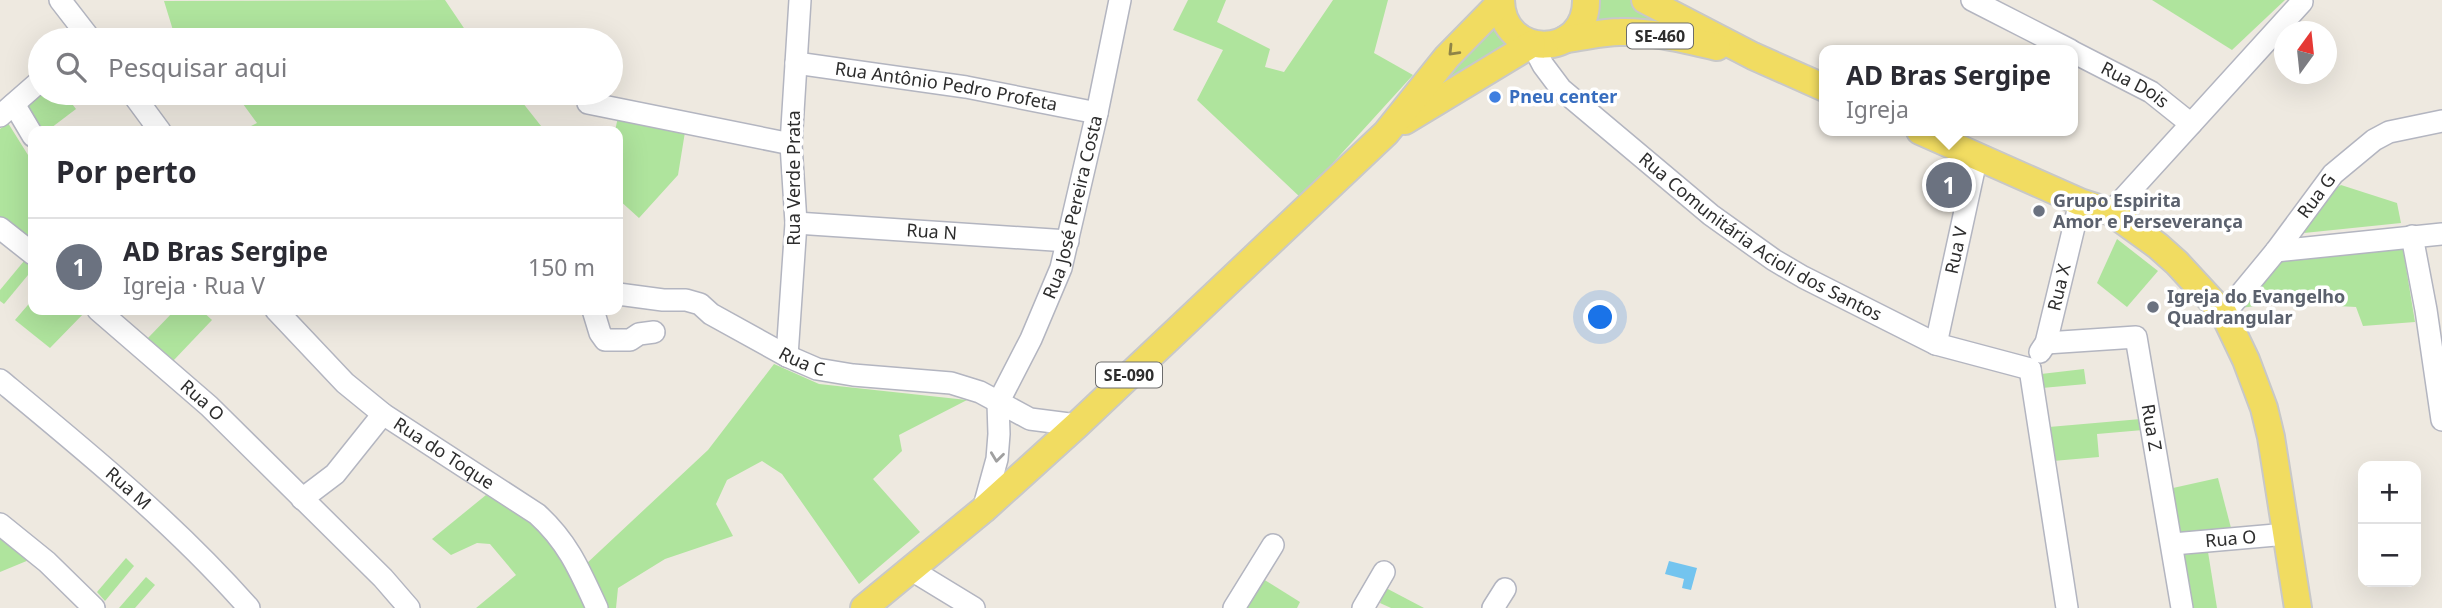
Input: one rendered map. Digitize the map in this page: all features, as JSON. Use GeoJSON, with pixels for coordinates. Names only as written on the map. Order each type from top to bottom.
{"type":"FeatureCollection","features":[{"type":"Feature","properties":{"kind":"main road"},"geometry":{"type":"LineString","coordinates":[[1501,1],[1503,16],[1509,29],[1532,44],[1549,45],[1566,39],[1576,31],[1582,21],[1586,0]]}},
{"type":"Feature","properties":{"kind":"main road","name":"SE-090"},"geometry":{"type":"LineString","coordinates":[[864,608],[982,510],[1077,425],[1386,133],[1447,57],[1501,1]]}},
{"type":"Feature","properties":{"kind":"main road","name":"SE-460"},"geometry":{"type":"LineString","coordinates":[[1651,2],[1753,56],[1819,85]]}},
{"type":"Feature","properties":{"kind":"main road","name":"SE-460"},"geometry":{"type":"LineString","coordinates":[[1566,39],[1633,32],[1684,40],[1753,56]]}},
{"type":"Feature","properties":{"kind":"main road","name":"SE-090"},"geometry":{"type":"LineString","coordinates":[[1386,133],[1532,44]]}},
{"type":"Feature","properties":{"kind":"main road"},"geometry":{"type":"LineString","coordinates":[[1931,136],[2080,202],[2111,212],[2177,263],[2224,314],[2246,360],[2271,437],[2298,608]]}},
{"type":"Feature","properties":{"kind":"street"},"geometry":{"type":"LineString","coordinates":[[60,0],[81,28]]}},
{"type":"Feature","properties":{"kind":"street","name":"Rua Verde Prata"},"geometry":{"type":"LineString","coordinates":[[787,356],[796,223],[791,144],[800,0]]}},
{"type":"Feature","properties":{"kind":"street","name":"Rua José Pereira Costa"},"geometry":{"type":"LineString","coordinates":[[982,510],[997,459],[998,403],[1051,295],[1068,242],[1120,0]]}},
{"type":"Feature","properties":{"kind":"street","name":"Rua Dois"},"geometry":{"type":"LineString","coordinates":[[1972,0],[2011,9],[2063,45]]}},
{"type":"Feature","properties":{"kind":"street"},"geometry":{"type":"LineString","coordinates":[[2111,212],[2302,2]]}},
{"type":"Feature","properties":{"kind":"street","name":"Rua Comunitária Acioli dos Santos"},"geometry":{"type":"LineString","coordinates":[[1532,44],[1543,65],[1561,89],[1711,215],[1774,260],[1936,344],[2029,369]]}},
{"type":"Feature","properties":{"kind":"street","name":"Rua Dois"},"geometry":{"type":"LineString","coordinates":[[2078,54],[2151,92],[2191,124]]}},
{"type":"Feature","properties":{"kind":"street","name":"Rua Antônio Pedro Profeta"},"geometry":{"type":"LineString","coordinates":[[796,63],[966,87],[1097,113]]}},
{"type":"Feature","properties":{"kind":"street"},"geometry":{"type":"LineString","coordinates":[[28,92],[7,110],[28,131]]}},
{"type":"Feature","properties":{"kind":"street"},"geometry":{"type":"LineString","coordinates":[[141,105],[156,126]]}},
{"type":"Feature","properties":{"kind":"street"},"geometry":{"type":"LineString","coordinates":[[598,105],[791,144]]}},
{"type":"Feature","properties":{"kind":"street","name":"Rua G"},"geometry":{"type":"LineString","coordinates":[[2224,314],[2276,251],[2333,174],[2374,140],[2389,132],[2442,121]]}},
{"type":"Feature","properties":{"kind":"street","name":"Rua V"},"geometry":{"type":"LineString","coordinates":[[1936,344],[1977,156]]}},
{"type":"Feature","properties":{"kind":"street","name":"Rua X"},"geometry":{"type":"LineString","coordinates":[[2029,369],[2046,343],[2080,202]]}},
{"type":"Feature","properties":{"kind":"street","name":"Rua N"},"geometry":{"type":"LineString","coordinates":[[796,223],[1068,242]]}},
{"type":"Feature","properties":{"kind":"street"},"geometry":{"type":"LineString","coordinates":[[0,228],[28,250]]}},
{"type":"Feature","properties":{"kind":"street"},"geometry":{"type":"LineString","coordinates":[[2276,251],[2442,233]]}},
{"type":"Feature","properties":{"kind":"street"},"geometry":{"type":"LineString","coordinates":[[2412,236],[2434,310],[2442,420]]}},
{"type":"Feature","properties":{"kind":"street","name":"Rua C"},"geometry":{"type":"LineString","coordinates":[[623,295],[700,303],[711,314],[787,356],[817,369],[833,373],[951,383],[980,393],[998,403]]}},
{"type":"Feature","properties":{"kind":"street","name":"Rua do Toque"},"geometry":{"type":"LineString","coordinates":[[281,315],[345,383],[383,414],[537,514],[564,542],[597,608]]}},
{"type":"Feature","properties":{"kind":"street"},"geometry":{"type":"LineString","coordinates":[[595,315],[605,340],[630,340],[639,334],[654,332]]}},
{"type":"Feature","properties":{"kind":"street","name":"Rua O"},"geometry":{"type":"LineString","coordinates":[[115,318],[209,406],[383,578],[409,608]]}},
{"type":"Feature","properties":{"kind":"street","name":"Rua Z"},"geometry":{"type":"LineString","coordinates":[[2046,343],[2136,337],[2182,608]]}},
{"type":"Feature","properties":{"kind":"street"},"geometry":{"type":"LineString","coordinates":[[2029,369],[2067,608]]}},
{"type":"Feature","properties":{"kind":"street","name":"Rua M"},"geometry":{"type":"LineString","coordinates":[[0,380],[124,482],[213,568],[249,608]]}},
{"type":"Feature","properties":{"kind":"street"},"geometry":{"type":"LineString","coordinates":[[998,403],[1035,421],[1077,425]]}},
{"type":"Feature","properties":{"kind":"street"},"geometry":{"type":"LineString","coordinates":[[302,499],[335,474],[383,414]]}},
{"type":"Feature","properties":{"kind":"street"},"geometry":{"type":"LineString","coordinates":[[0,524],[47,562],[94,608]]}},
{"type":"Feature","properties":{"kind":"street","name":"Rua O"},"geometry":{"type":"LineString","coordinates":[[2173,544],[2287,534]]}},
{"type":"Feature","properties":{"kind":"street"},"geometry":{"type":"LineString","coordinates":[[1234,608],[1273,545]]}},
{"type":"Feature","properties":{"kind":"street"},"geometry":{"type":"LineString","coordinates":[[910,569],[974,608]]}},
{"type":"Feature","properties":{"kind":"street"},"geometry":{"type":"LineString","coordinates":[[1363,608],[1384,572]]}},
{"type":"Feature","properties":{"kind":"street"},"geometry":{"type":"LineString","coordinates":[[1493,608],[1505,589]]}},
{"type":"Feature","properties":{"kind":"green space"},"geometry":{"type":"Polygon","coordinates":[[[445,0],[464,28],[172,28],[164,1],[445,0]]]}},
{"type":"Feature","properties":{"kind":"green space"},"geometry":{"type":"Polygon","coordinates":[[[1188,0],[1226,0],[1217,22],[1270,49],[1265,67],[1284,72],[1333,0],[1388,0],[1374,53],[1413,75],[1301,198],[1197,100],[1223,50],[1173,30],[1188,0]]]}},
{"type":"Feature","properties":{"kind":"green space"},"geometry":{"type":"Polygon","coordinates":[[[1591,0],[1638,0],[1703,32],[1588,23],[1591,0]]]}},
{"type":"Feature","properties":{"kind":"green space"},"geometry":{"type":"Polygon","coordinates":[[[2152,0],[2285,0],[2232,50],[2152,0]]]}},
{"type":"Feature","properties":{"kind":"green space"},"geometry":{"type":"Polygon","coordinates":[[[1495,18],[1502,37],[1519,51],[1426,104],[1495,18]]]}},
{"type":"Feature","properties":{"kind":"green space"},"geometry":{"type":"Polygon","coordinates":[[[28,101],[28,105],[73,105],[76,109],[54,126],[31,126],[21,106],[28,101]]]}},
{"type":"Feature","properties":{"kind":"green space"},"geometry":{"type":"Polygon","coordinates":[[[244,105],[524,105],[541,126],[251,126],[257,123],[244,105]]]}},
{"type":"Feature","properties":{"kind":"green space"},"geometry":{"type":"Polygon","coordinates":[[[618,117],[685,132],[678,175],[639,218],[623,204],[623,126],[616,126],[618,117]]]}},
{"type":"Feature","properties":{"kind":"green space"},"geometry":{"type":"Polygon","coordinates":[[[8,123],[28,155],[28,244],[0,221],[0,129],[8,123]]]}},
{"type":"Feature","properties":{"kind":"green space"},"geometry":{"type":"Polygon","coordinates":[[[2341,185],[2397,203],[2401,223],[2304,233],[2330,192],[2341,185]]]}},
{"type":"Feature","properties":{"kind":"green space"},"geometry":{"type":"Polygon","coordinates":[[[2117,239],[2158,271],[2127,307],[2097,283],[2117,239]]]}},
{"type":"Feature","properties":{"kind":"green space"},"geometry":{"type":"Polygon","coordinates":[[[2403,249],[2415,322],[2363,326],[2356,307],[2280,303],[2240,308],[2280,261],[2403,249]]]}},
{"type":"Feature","properties":{"kind":"green space"},"geometry":{"type":"Polygon","coordinates":[[[24,261],[28,265],[28,275],[4,304],[0,301],[0,290],[24,261]]]}},
{"type":"Feature","properties":{"kind":"green space"},"geometry":{"type":"Polygon","coordinates":[[[28,305],[28,315],[82,315],[50,348],[15,320],[28,305]]]}},
{"type":"Feature","properties":{"kind":"green space"},"geometry":{"type":"Polygon","coordinates":[[[170,315],[206,315],[212,320],[173,361],[147,339],[170,315]]]}},
{"type":"Feature","properties":{"kind":"green space"},"geometry":{"type":"Polygon","coordinates":[[[774,364],[819,384],[967,400],[899,435],[902,451],[873,479],[920,532],[859,584],[782,474],[762,461],[727,480],[716,504],[733,536],[665,559],[618,588],[616,608],[606,608],[586,564],[708,450],[774,364]]]}},
{"type":"Feature","properties":{"kind":"green space"},"geometry":{"type":"Polygon","coordinates":[[[2084,369],[2086,384],[2042,388],[2041,374],[2084,369]]]}},
{"type":"Feature","properties":{"kind":"green space"},"geometry":{"type":"Polygon","coordinates":[[[2141,419],[2143,430],[2097,434],[2099,457],[2053,461],[2049,427],[2141,419]]]}},
{"type":"Feature","properties":{"kind":"green space"},"geometry":{"type":"Polygon","coordinates":[[[2218,478],[2231,528],[2179,533],[2173,488],[2218,478]]]}},
{"type":"Feature","properties":{"kind":"green space"},"geometry":{"type":"Polygon","coordinates":[[[486,495],[532,521],[558,547],[586,608],[476,608],[516,575],[490,544],[477,543],[451,555],[432,539],[486,495]]]}},
{"type":"Feature","properties":{"kind":"green space"},"geometry":{"type":"Polygon","coordinates":[[[0,536],[29,560],[0,572],[0,536]]]}},
{"type":"Feature","properties":{"kind":"green space"},"geometry":{"type":"Polygon","coordinates":[[[2208,552],[2217,608],[2191,608],[2183,555],[2208,552]]]}},
{"type":"Feature","properties":{"kind":"green space"},"geometry":{"type":"Polygon","coordinates":[[[126,558],[134,566],[105,601],[97,592],[126,558]]]}},
{"type":"Feature","properties":{"kind":"green space"},"geometry":{"type":"Polygon","coordinates":[[[146,577],[155,585],[135,608],[119,608],[146,577]]]}},
{"type":"Feature","properties":{"kind":"green space"},"geometry":{"type":"Polygon","coordinates":[[[1263,579],[1300,602],[1297,608],[1245,608],[1263,579]]]}},
{"type":"Feature","properties":{"kind":"green space"},"geometry":{"type":"Polygon","coordinates":[[[1386,588],[1424,608],[1391,608],[1380,603],[1386,588]]]}},
{"type":"Feature","properties":{"kind":"water"},"geometry":{"type":"Polygon","coordinates":[[[1669,561],[1697,568],[1691,590],[1682,588],[1684,579],[1665,574],[1669,561]]]}},
{"type":"Feature","properties":{"kind":"place","name":"Pneu center"},"geometry":{"type":"Point","coordinates":[1495,97]}},
{"type":"Feature","properties":{"kind":"place","name":"AD Bras Sergipe"},"geometry":{"type":"Point","coordinates":[1949,185]}},
{"type":"Feature","properties":{"kind":"place","name":"Grupo Espirita Amor e Perseverança"},"geometry":{"type":"Point","coordinates":[2039,211]}},
{"type":"Feature","properties":{"kind":"place","name":"Igreja do Evangelho Quadrangular"},"geometry":{"type":"Point","coordinates":[2153,307]}}]}
